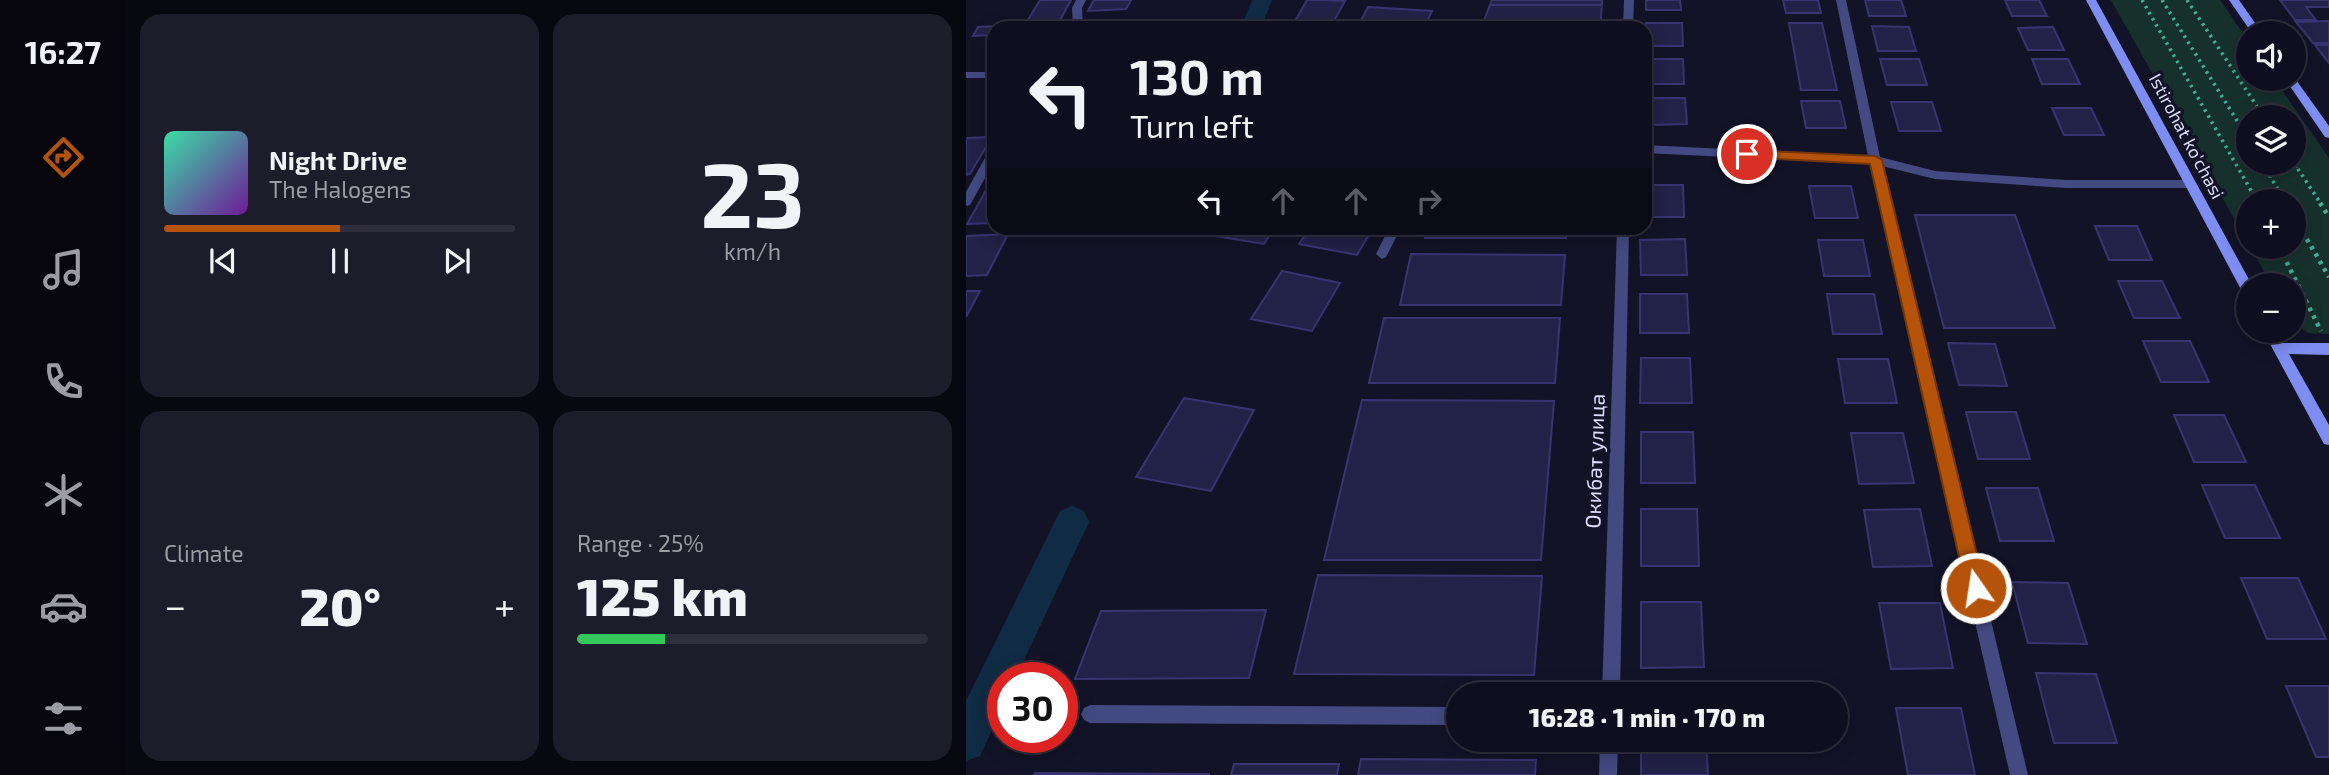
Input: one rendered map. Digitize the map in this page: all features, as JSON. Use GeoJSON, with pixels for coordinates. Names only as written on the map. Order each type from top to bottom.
{"type":"FeatureCollection","features":[{"type":"Feature","properties":{"kind":"main road","name":"Istirohat ko'chasi"},"geometry":{"type":"LineString","coordinates":[[2091,0],[2239,273]]}},
{"type":"Feature","properties":{"kind":"main road"},"geometry":{"type":"LineString","coordinates":[[2234,0],[2249,21]]}},
{"type":"Feature","properties":{"kind":"main road"},"geometry":{"type":"LineString","coordinates":[[2299,91],[2329,134]]}},
{"type":"Feature","properties":{"kind":"main road"},"geometry":{"type":"LineString","coordinates":[[2277,343],[2329,439]]}},
{"type":"Feature","properties":{"kind":"main road"},"geometry":{"type":"LineString","coordinates":[[2280,348],[2329,349]]}},
{"type":"Feature","properties":{"kind":"street"},"geometry":{"type":"LineString","coordinates":[[1078,21],[1077,8],[1081,0]]}},
{"type":"Feature","properties":{"kind":"street"},"geometry":{"type":"LineString","coordinates":[[1628,21],[1629,0]]}},
{"type":"Feature","properties":{"kind":"street"},"geometry":{"type":"LineString","coordinates":[[1841,0],[1875,160],[2020,775]]}},
{"type":"Feature","properties":{"kind":"street"},"geometry":{"type":"LineString","coordinates":[[966,75],[987,75]]}},
{"type":"Feature","properties":{"kind":"street"},"geometry":{"type":"LineString","coordinates":[[1652,149],[1875,160],[1948,176],[2066,184],[2191,184]]}},
{"type":"Feature","properties":{"kind":"street"},"geometry":{"type":"LineString","coordinates":[[966,202],[987,164]]}},
{"type":"Feature","properties":{"kind":"street"},"geometry":{"type":"LineString","coordinates":[[1382,254],[1392,235]]}},
{"type":"Feature","properties":{"kind":"street","name":"Окибат улица"},"geometry":{"type":"LineString","coordinates":[[1611,682],[1623,235]]}},
{"type":"Feature","properties":{"kind":"street"},"geometry":{"type":"LineString","coordinates":[[1090,714],[1446,716]]}},
{"type":"Feature","properties":{"kind":"street"},"geometry":{"type":"LineString","coordinates":[[1608,775],[1609,752]]}},
{"type":"Feature","properties":{"kind":"path"},"geometry":{"type":"LineString","coordinates":[[2142,0],[2249,189]]}},
{"type":"Feature","properties":{"kind":"path"},"geometry":{"type":"LineString","coordinates":[[2162,0],[2236,119]]}},
{"type":"Feature","properties":{"kind":"path"},"geometry":{"type":"LineString","coordinates":[[2188,0],[2256,105]]}},
{"type":"Feature","properties":{"kind":"path"},"geometry":{"type":"LineString","coordinates":[[2302,175],[2329,217]]}},
{"type":"Feature","properties":{"kind":"path"},"geometry":{"type":"LineString","coordinates":[[2270,176],[2278,189]]}},
{"type":"Feature","properties":{"kind":"path"},"geometry":{"type":"LineString","coordinates":[[2306,238],[2329,277]]}},
{"type":"Feature","properties":{"kind":"path"},"geometry":{"type":"LineString","coordinates":[[2285,259],[2317,322]]}},
{"type":"Feature","properties":{"kind":"green space"},"geometry":{"type":"Polygon","coordinates":[[[2111,0],[2220,0],[2236,23],[2236,91],[2282,91],[2292,105],[2236,105],[2236,175],[2306,175],[2306,125],[2329,158],[2329,334],[2306,331],[2306,273],[2265,273],[2257,259],[2306,259],[2306,189],[2236,189],[2236,222],[2111,0]]]}},
{"type":"Feature","properties":{"kind":"building"},"geometry":{"type":"Polygon","coordinates":[[[1040,0],[1071,0],[1060,21],[1027,21],[1040,0]]]}},
{"type":"Feature","properties":{"kind":"building"},"geometry":{"type":"Polygon","coordinates":[[[1094,0],[1131,0],[1126,9],[1088,11],[1094,0]]]}},
{"type":"Feature","properties":{"kind":"building"},"geometry":{"type":"Polygon","coordinates":[[[1307,0],[1345,1],[1334,21],[1295,21],[1307,0]]]}},
{"type":"Feature","properties":{"kind":"building"},"geometry":{"type":"Polygon","coordinates":[[[1492,0],[1602,0],[1602,5],[1490,5],[1492,0]]]}},
{"type":"Feature","properties":{"kind":"building"},"geometry":{"type":"Polygon","coordinates":[[[1646,0],[1680,0],[1681,10],[1646,10],[1646,0]]]}},
{"type":"Feature","properties":{"kind":"building"},"geometry":{"type":"Polygon","coordinates":[[[1783,0],[1818,0],[1821,13],[1786,13],[1783,0]]]}},
{"type":"Feature","properties":{"kind":"building"},"geometry":{"type":"Polygon","coordinates":[[[1865,0],[1901,0],[1906,16],[1869,16],[1865,0]]]}},
{"type":"Feature","properties":{"kind":"building"},"geometry":{"type":"Polygon","coordinates":[[[2005,0],[2039,0],[2047,16],[2012,16],[2005,0]]]}},
{"type":"Feature","properties":{"kind":"building"},"geometry":{"type":"Polygon","coordinates":[[[2280,0],[2329,0],[2329,7],[2306,7],[2316,20],[2295,20],[2280,0]]]}},
{"type":"Feature","properties":{"kind":"building"},"geometry":{"type":"Polygon","coordinates":[[[1490,5],[1602,5],[1601,21],[1484,21],[1490,5]]]}},
{"type":"Feature","properties":{"kind":"building"},"geometry":{"type":"Polygon","coordinates":[[[1368,7],[1432,11],[1427,21],[1361,21],[1368,7]]]}},
{"type":"Feature","properties":{"kind":"building"},"geometry":{"type":"Polygon","coordinates":[[[2329,21],[2329,43],[2313,43],[2306,34],[2306,22],[2329,21]]]}},
{"type":"Feature","properties":{"kind":"building"},"geometry":{"type":"Polygon","coordinates":[[[1652,23],[1682,23],[1683,46],[1652,46],[1652,23]]]}},
{"type":"Feature","properties":{"kind":"building"},"geometry":{"type":"Polygon","coordinates":[[[1789,23],[1822,23],[1837,90],[1801,90],[1789,23]]]}},
{"type":"Feature","properties":{"kind":"building"},"geometry":{"type":"Polygon","coordinates":[[[1872,26],[1909,27],[1916,51],[1878,51],[1872,26]]]}},
{"type":"Feature","properties":{"kind":"building"},"geometry":{"type":"Polygon","coordinates":[[[978,27],[987,27],[987,35],[973,36],[978,27]]]}},
{"type":"Feature","properties":{"kind":"building"},"geometry":{"type":"Polygon","coordinates":[[[2053,27],[2064,50],[2028,50],[2018,28],[2053,27]]]}},
{"type":"Feature","properties":{"kind":"building"},"geometry":{"type":"Polygon","coordinates":[[[2315,45],[2329,45],[2329,63],[2315,45]]]}},
{"type":"Feature","properties":{"kind":"building"},"geometry":{"type":"Polygon","coordinates":[[[1652,59],[1683,59],[1684,84],[1652,84],[1652,59]]]}},
{"type":"Feature","properties":{"kind":"building"},"geometry":{"type":"Polygon","coordinates":[[[1880,59],[1919,59],[1927,85],[1887,85],[1880,59]]]}},
{"type":"Feature","properties":{"kind":"building"},"geometry":{"type":"Polygon","coordinates":[[[2032,59],[2068,59],[2080,84],[2042,84],[2032,59]]]}},
{"type":"Feature","properties":{"kind":"building"},"geometry":{"type":"Polygon","coordinates":[[[1652,98],[1685,98],[1687,124],[1652,125],[1652,98]]]}},
{"type":"Feature","properties":{"kind":"building"},"geometry":{"type":"Polygon","coordinates":[[[1801,101],[1840,101],[1846,128],[1806,128],[1801,101]]]}},
{"type":"Feature","properties":{"kind":"building"},"geometry":{"type":"Polygon","coordinates":[[[1891,102],[1932,102],[1941,131],[1899,131],[1891,102]]]}},
{"type":"Feature","properties":{"kind":"building"},"geometry":{"type":"Polygon","coordinates":[[[2052,108],[2091,108],[2104,135],[2064,135],[2052,108]]]}},
{"type":"Feature","properties":{"kind":"building"},"geometry":{"type":"Polygon","coordinates":[[[987,137],[987,145],[970,174],[966,175],[966,138],[987,137]]]}},
{"type":"Feature","properties":{"kind":"building"},"geometry":{"type":"Polygon","coordinates":[[[1652,185],[1683,185],[1684,217],[1652,217],[1652,185]]]}},
{"type":"Feature","properties":{"kind":"building"},"geometry":{"type":"Polygon","coordinates":[[[1809,186],[1851,186],[1858,218],[1815,218],[1809,186]]]}},
{"type":"Feature","properties":{"kind":"building"},"geometry":{"type":"Polygon","coordinates":[[[987,189],[987,223],[967,224],[987,189]]]}},
{"type":"Feature","properties":{"kind":"building"},"geometry":{"type":"Polygon","coordinates":[[[1915,215],[2015,215],[2055,328],[1944,328],[1915,215]]]}},
{"type":"Feature","properties":{"kind":"building"},"geometry":{"type":"Polygon","coordinates":[[[2095,226],[2137,226],[2152,260],[2109,260],[2095,226]]]}},
{"type":"Feature","properties":{"kind":"building"},"geometry":{"type":"Polygon","coordinates":[[[1007,235],[987,275],[966,276],[966,236],[1007,235]]]}},
{"type":"Feature","properties":{"kind":"building"},"geometry":{"type":"Polygon","coordinates":[[[1209,235],[1270,235],[1264,244],[1209,235]]]}},
{"type":"Feature","properties":{"kind":"building"},"geometry":{"type":"Polygon","coordinates":[[[1305,235],[1369,235],[1357,255],[1299,244],[1305,235]]]}},
{"type":"Feature","properties":{"kind":"building"},"geometry":{"type":"Polygon","coordinates":[[[1426,235],[1566,235],[1566,238],[1425,238],[1426,235]]]}},
{"type":"Feature","properties":{"kind":"building"},"geometry":{"type":"Polygon","coordinates":[[[1685,239],[1687,275],[1641,275],[1640,240],[1685,239]]]}},
{"type":"Feature","properties":{"kind":"building"},"geometry":{"type":"Polygon","coordinates":[[[1818,240],[1863,240],[1870,276],[1824,276],[1818,240]]]}},
{"type":"Feature","properties":{"kind":"building"},"geometry":{"type":"Polygon","coordinates":[[[1411,254],[1565,255],[1561,305],[1400,305],[1411,254]]]}},
{"type":"Feature","properties":{"kind":"building"},"geometry":{"type":"Polygon","coordinates":[[[1282,271],[1340,283],[1312,331],[1251,319],[1282,271]]]}},
{"type":"Feature","properties":{"kind":"building"},"geometry":{"type":"Polygon","coordinates":[[[2118,281],[2162,281],[2180,318],[2134,318],[2118,281]]]}},
{"type":"Feature","properties":{"kind":"building"},"geometry":{"type":"Polygon","coordinates":[[[966,291],[980,291],[966,317],[966,291]]]}},
{"type":"Feature","properties":{"kind":"building"},"geometry":{"type":"Polygon","coordinates":[[[1640,294],[1687,294],[1689,333],[1640,333],[1640,294]]]}},
{"type":"Feature","properties":{"kind":"building"},"geometry":{"type":"Polygon","coordinates":[[[1827,294],[1874,294],[1882,334],[1833,334],[1827,294]]]}},
{"type":"Feature","properties":{"kind":"building"},"geometry":{"type":"Polygon","coordinates":[[[1384,318],[1560,318],[1555,383],[1369,383],[1384,318]]]}},
{"type":"Feature","properties":{"kind":"building"},"geometry":{"type":"Polygon","coordinates":[[[2143,341],[2190,341],[2209,382],[2161,382],[2143,341]]]}},
{"type":"Feature","properties":{"kind":"building"},"geometry":{"type":"Polygon","coordinates":[[[1948,343],[1995,344],[2007,386],[1959,385],[1948,343]]]}},
{"type":"Feature","properties":{"kind":"building"},"geometry":{"type":"Polygon","coordinates":[[[1641,358],[1690,358],[1692,403],[1640,403],[1641,358]]]}},
{"type":"Feature","properties":{"kind":"building"},"geometry":{"type":"Polygon","coordinates":[[[1838,359],[1888,359],[1897,403],[1845,403],[1838,359]]]}},
{"type":"Feature","properties":{"kind":"building"},"geometry":{"type":"Polygon","coordinates":[[[1184,398],[1254,410],[1211,491],[1136,477],[1184,398]]]}},
{"type":"Feature","properties":{"kind":"building"},"geometry":{"type":"Polygon","coordinates":[[[1362,400],[1554,401],[1541,560],[1324,560],[1362,400]]]}},
{"type":"Feature","properties":{"kind":"building"},"geometry":{"type":"Polygon","coordinates":[[[1966,412],[2016,412],[2030,459],[1978,459],[1966,412]]]}},
{"type":"Feature","properties":{"kind":"building"},"geometry":{"type":"Polygon","coordinates":[[[2174,415],[2224,415],[2246,462],[2194,462],[2174,415]]]}},
{"type":"Feature","properties":{"kind":"building"},"geometry":{"type":"Polygon","coordinates":[[[1641,432],[1693,432],[1695,483],[1641,483],[1641,432]]]}},
{"type":"Feature","properties":{"kind":"building"},"geometry":{"type":"Polygon","coordinates":[[[1851,433],[1903,433],[1914,483],[1859,484],[1851,433]]]}},
{"type":"Feature","properties":{"kind":"building"},"geometry":{"type":"Polygon","coordinates":[[[2202,485],[2255,485],[2280,538],[2225,538],[2202,485]]]}},
{"type":"Feature","properties":{"kind":"building"},"geometry":{"type":"Polygon","coordinates":[[[1986,488],[2038,488],[2054,541],[2000,541],[1986,488]]]}},
{"type":"Feature","properties":{"kind":"building"},"geometry":{"type":"Polygon","coordinates":[[[1641,509],[1697,509],[1699,566],[1641,566],[1641,509]]]}},
{"type":"Feature","properties":{"kind":"building"},"geometry":{"type":"Polygon","coordinates":[[[1920,509],[1932,566],[1873,567],[1864,510],[1920,509]]]}},
{"type":"Feature","properties":{"kind":"building"},"geometry":{"type":"Polygon","coordinates":[[[1318,575],[1542,576],[1534,675],[1294,674],[1318,575]]]}},
{"type":"Feature","properties":{"kind":"building"},"geometry":{"type":"Polygon","coordinates":[[[2241,578],[2298,578],[2326,639],[2267,639],[2241,578]]]}},
{"type":"Feature","properties":{"kind":"building"},"geometry":{"type":"Polygon","coordinates":[[[2012,582],[2068,583],[2087,644],[2028,643],[2012,582]]]}},
{"type":"Feature","properties":{"kind":"building"},"geometry":{"type":"Polygon","coordinates":[[[1641,602],[1701,602],[1704,667],[1641,668],[1641,602]]]}},
{"type":"Feature","properties":{"kind":"building"},"geometry":{"type":"Polygon","coordinates":[[[1879,603],[1940,603],[1953,668],[1891,669],[1879,603]]]}},
{"type":"Feature","properties":{"kind":"building"},"geometry":{"type":"Polygon","coordinates":[[[1266,610],[1249,678],[1078,679],[1078,671],[1101,611],[1266,610]]]}},
{"type":"Feature","properties":{"kind":"building"},"geometry":{"type":"Polygon","coordinates":[[[2036,673],[2096,674],[2117,743],[2054,743],[2036,673]]]}},
{"type":"Feature","properties":{"kind":"building"},"geometry":{"type":"Polygon","coordinates":[[[2286,686],[2329,686],[2329,757],[2316,757],[2286,686]]]}},
{"type":"Feature","properties":{"kind":"building"},"geometry":{"type":"Polygon","coordinates":[[[1896,708],[1961,708],[1975,775],[1908,775],[1896,708]]]}},
{"type":"Feature","properties":{"kind":"building"},"geometry":{"type":"Polygon","coordinates":[[[1641,752],[1707,752],[1708,775],[1641,775],[1641,752]]]}},
{"type":"Feature","properties":{"kind":"building"},"geometry":{"type":"Polygon","coordinates":[[[1361,759],[1536,760],[1535,775],[1358,775],[1361,759]]]}},
{"type":"Feature","properties":{"kind":"building"},"geometry":{"type":"Polygon","coordinates":[[[1234,764],[1339,764],[1337,775],[1231,775],[1234,764]]]}},
{"type":"Feature","properties":{"kind":"building"},"geometry":{"type":"Polygon","coordinates":[[[1035,773],[1210,774],[1034,775],[1035,773]]]}},
{"type":"Feature","properties":{"kind":"waterway"},"geometry":{"type":"LineString","coordinates":[[1254,21],[1262,0]]}},
{"type":"Feature","properties":{"kind":"waterway"},"geometry":{"type":"LineString","coordinates":[[966,742],[1072,522]]}},
{"type":"Feature","properties":{"kind":"route"},"geometry":{"type":"LineString","coordinates":[[1747,154],[1875,160],[1976,588]]}}]}
